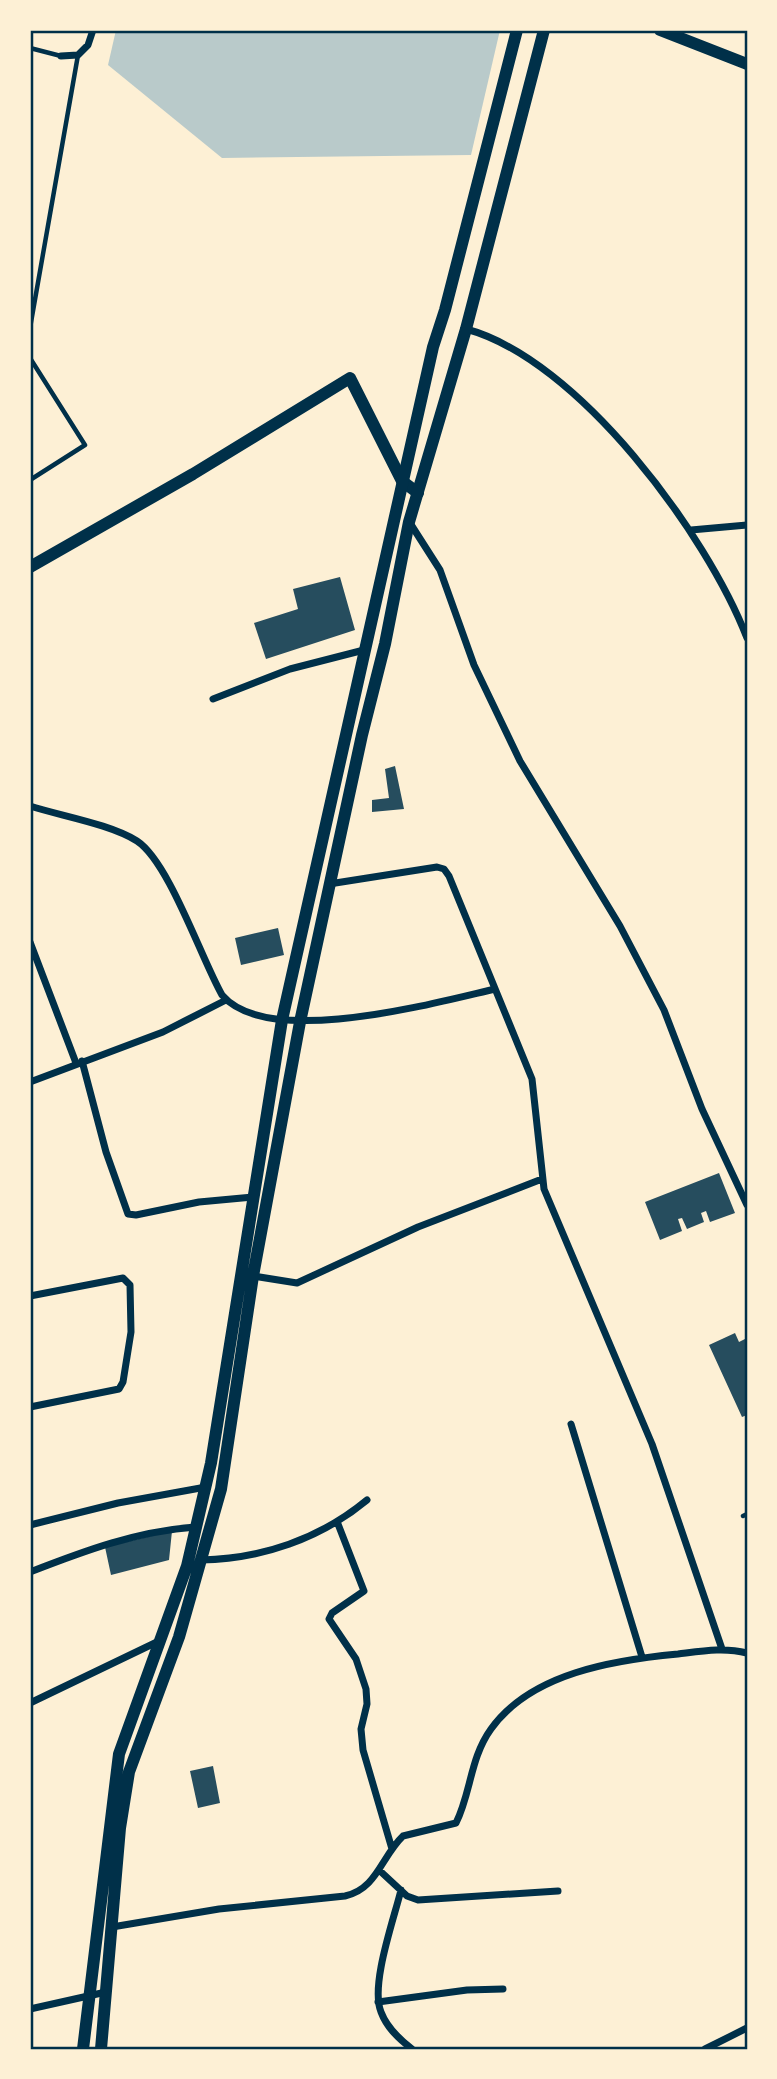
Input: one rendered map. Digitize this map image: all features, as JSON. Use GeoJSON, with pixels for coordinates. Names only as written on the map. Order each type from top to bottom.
{"type":"FeatureCollection","features":[{"type":"Feature","properties":{"kind":"main road"},"geometry":{"type":"LineString","coordinates":[[83,2049],[118,1754],[187,1566],[206,1486],[282,1020],[433,347],[445,310],[517,30]]}},
{"type":"Feature","properties":{"kind":"main road"},"geometry":{"type":"LineString","coordinates":[[101,2049],[120,1828],[129,1772],[179,1637],[214,1517],[227,1460],[253,1276],[300,1022],[385,644],[409,522],[466,329],[544,30]]}},
{"type":"Feature","properties":{"kind":"main road"},"geometry":{"type":"LineString","coordinates":[[660,30],[747,64]]}},
{"type":"Feature","properties":{"kind":"main road"},"geometry":{"type":"LineString","coordinates":[[30,566],[193,474],[351,378],[402,481],[418,493]]}},
{"type":"Feature","properties":{"kind":"street"},"geometry":{"type":"LineString","coordinates":[[61,56],[78,55],[88,46],[93,30]]}},
{"type":"Feature","properties":{"kind":"street"},"geometry":{"type":"LineString","coordinates":[[466,329],[510,345],[565,385],[639,464],[691,530],[721,579],[747,638]]}},
{"type":"Feature","properties":{"kind":"street"},"geometry":{"type":"LineString","coordinates":[[409,522],[440,570],[474,665],[520,761],[620,926],[664,1010],[702,1109],[747,1205]]}},
{"type":"Feature","properties":{"kind":"street"},"geometry":{"type":"LineString","coordinates":[[691,530],[747,525]]}},
{"type":"Feature","properties":{"kind":"street"},"geometry":{"type":"LineString","coordinates":[[213,699],[290,669],[364,650]]}},
{"type":"Feature","properties":{"kind":"street"},"geometry":{"type":"LineString","coordinates":[[30,806],[117,833],[145,847],[160,868],[226,1000],[247,1012],[300,1022],[383,1014],[495,989]]}},
{"type":"Feature","properties":{"kind":"street"},"geometry":{"type":"LineString","coordinates":[[329,884],[431,868],[444,869],[532,1079],[538,1115],[542,1180],[652,1444],[722,1649]]}},
{"type":"Feature","properties":{"kind":"street"},"geometry":{"type":"LineString","coordinates":[[30,942],[79,1062],[109,1163],[128,1214],[253,1196]]}},
{"type":"Feature","properties":{"kind":"street"},"geometry":{"type":"LineString","coordinates":[[30,1082],[163,1032],[226,1000]]}},
{"type":"Feature","properties":{"kind":"street"},"geometry":{"type":"LineString","coordinates":[[253,1276],[298,1283],[418,1227],[542,1180]]}},
{"type":"Feature","properties":{"kind":"street"},"geometry":{"type":"LineString","coordinates":[[30,1296],[123,1278],[130,1285],[132,1322],[123,1381],[119,1389],[30,1407]]}},
{"type":"Feature","properties":{"kind":"street"},"geometry":{"type":"LineString","coordinates":[[571,1424],[642,1657]]}},
{"type":"Feature","properties":{"kind":"street"},"geometry":{"type":"LineString","coordinates":[[30,1525],[118,1503],[206,1486]]}},
{"type":"Feature","properties":{"kind":"street"},"geometry":{"type":"LineString","coordinates":[[200,1560],[249,1557],[338,1524],[367,1500]]}},
{"type":"Feature","properties":{"kind":"street"},"geometry":{"type":"LineString","coordinates":[[338,1524],[364,1591],[332,1613],[329,1619],[356,1659],[366,1689],[367,1698],[361,1729],[363,1750],[392,1849]]}},
{"type":"Feature","properties":{"kind":"street"},"geometry":{"type":"LineString","coordinates":[[30,1572],[126,1538],[196,1527]]}},
{"type":"Feature","properties":{"kind":"street"},"geometry":{"type":"LineString","coordinates":[[30,1703],[159,1641]]}},
{"type":"Feature","properties":{"kind":"street"},"geometry":{"type":"LineString","coordinates":[[112,1927],[219,1909],[354,1894],[368,1885],[392,1849],[409,1833],[456,1824],[479,1748],[499,1718],[516,1702],[548,1684],[607,1664],[642,1657],[722,1649],[747,1653]]}},
{"type":"Feature","properties":{"kind":"street"},"geometry":{"type":"LineString","coordinates":[[379,1870],[401,1890],[418,1900],[558,1891]]}},
{"type":"Feature","properties":{"kind":"street"},"geometry":{"type":"LineString","coordinates":[[401,1890],[379,1984],[378,2002],[392,2031],[412,2049]]}},
{"type":"Feature","properties":{"kind":"street"},"geometry":{"type":"LineString","coordinates":[[378,2002],[467,1990],[503,1989]]}},
{"type":"Feature","properties":{"kind":"street"},"geometry":{"type":"LineString","coordinates":[[30,2009],[88,1994],[106,1993]]}},
{"type":"Feature","properties":{"kind":"street"},"geometry":{"type":"LineString","coordinates":[[705,2049],[747,2028]]}},
{"type":"Feature","properties":{"kind":"lane"},"geometry":{"type":"LineString","coordinates":[[30,48],[61,56]]}},
{"type":"Feature","properties":{"kind":"lane"},"geometry":{"type":"LineString","coordinates":[[30,328],[78,55]]}},
{"type":"Feature","properties":{"kind":"lane"},"geometry":{"type":"LineString","coordinates":[[30,358],[85,445],[30,480]]}},
{"type":"Feature","properties":{"kind":"shaded area"},"geometry":{"type":"Polygon","coordinates":[[[116,30],[500,30],[471,155],[222,158],[108,65],[116,30]]]}},
{"type":"Feature","properties":{"kind":"building"},"geometry":{"type":"Polygon","coordinates":[[[340,577],[355,630],[266,659],[254,623],[298,609],[293,589],[340,577]]]}},
{"type":"Feature","properties":{"kind":"building"},"geometry":{"type":"Polygon","coordinates":[[[395,766],[404,809],[372,812],[372,800],[389,798],[385,769],[395,766]]]}},
{"type":"Feature","properties":{"kind":"building"},"geometry":{"type":"Polygon","coordinates":[[[278,928],[284,955],[241,965],[235,938],[278,928]]]}},
{"type":"Feature","properties":{"kind":"building"},"geometry":{"type":"Polygon","coordinates":[[[719,1173],[735,1213],[710,1222],[706,1211],[701,1213],[704,1222],[687,1229],[682,1218],[678,1219],[682,1231],[660,1240],[645,1202],[719,1173]]]}},
{"type":"Feature","properties":{"kind":"building"},"geometry":{"type":"Polygon","coordinates":[[[735,1333],[739,1342],[747,1338],[747,1415],[742,1417],[709,1345],[735,1333]]]}},
{"type":"Feature","properties":{"kind":"building"},"geometry":{"type":"Polygon","coordinates":[[[172,1531],[169,1560],[111,1575],[105,1547],[172,1531]]]}},
{"type":"Feature","properties":{"kind":"building"},"geometry":{"type":"Polygon","coordinates":[[[213,1766],[220,1803],[198,1808],[190,1771],[213,1766]]]}}]}
